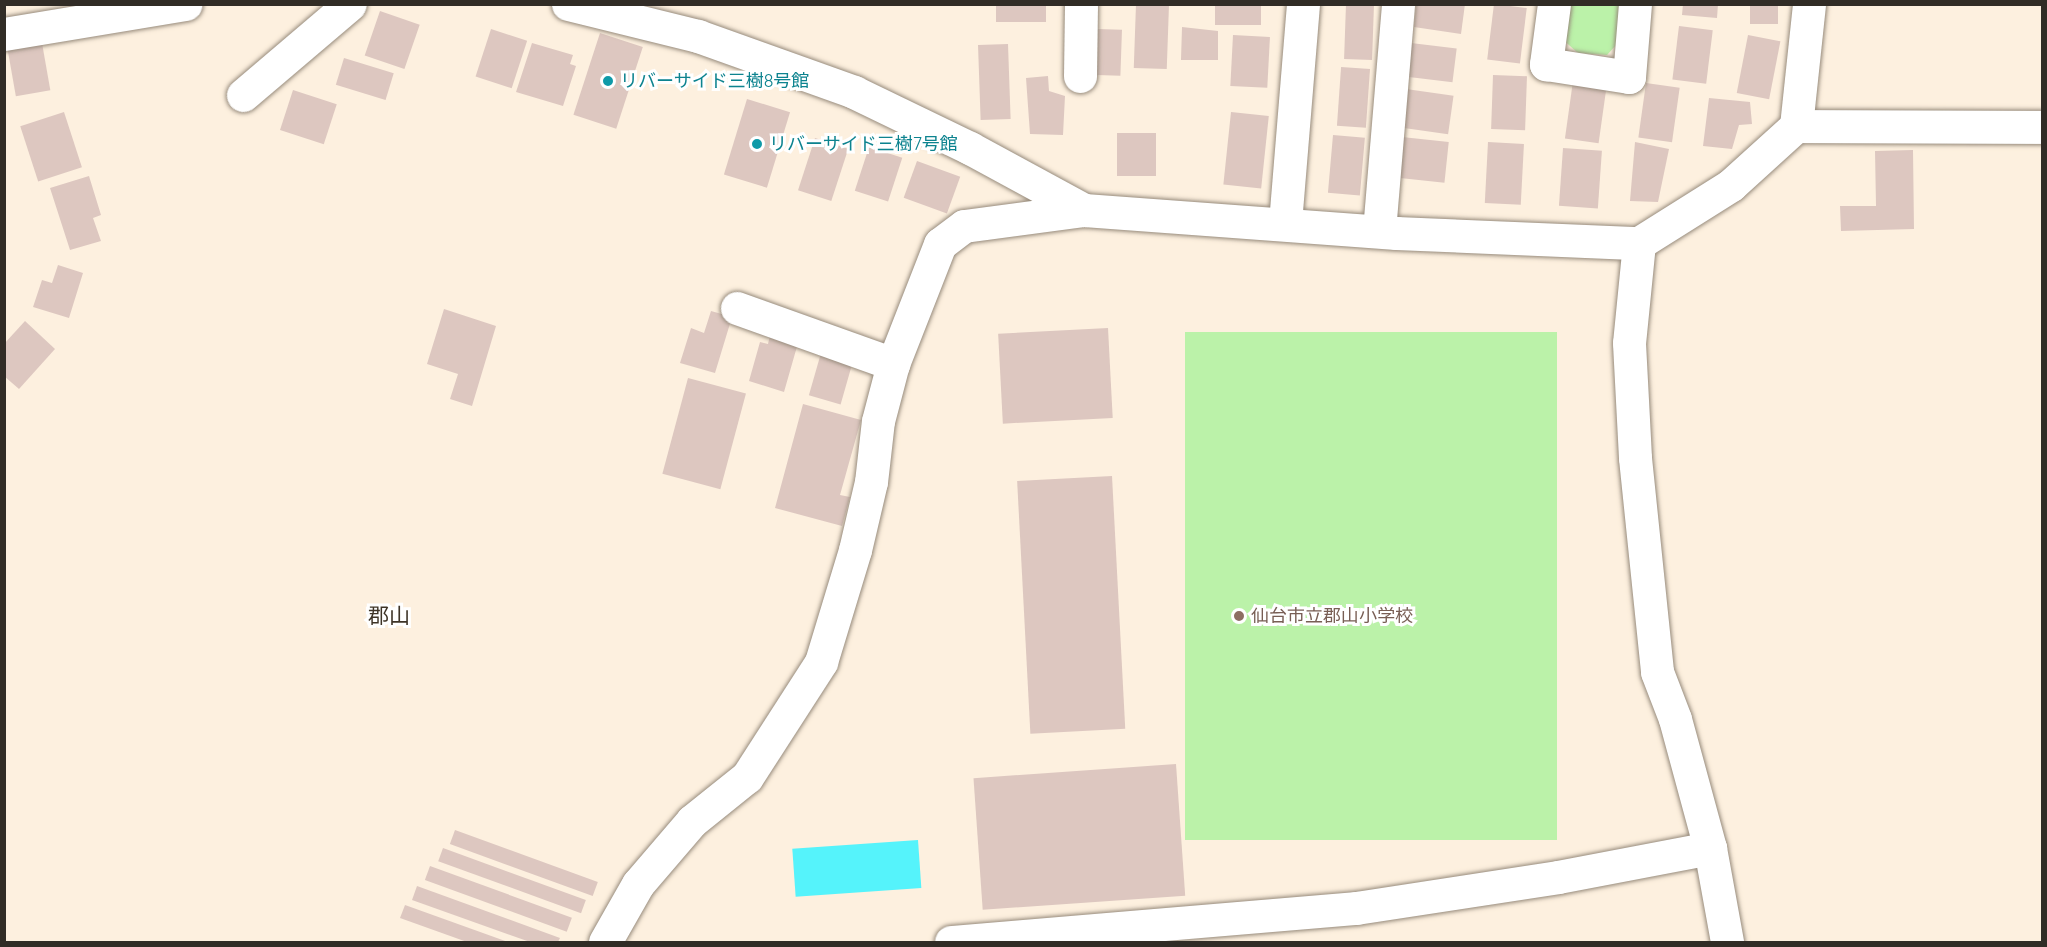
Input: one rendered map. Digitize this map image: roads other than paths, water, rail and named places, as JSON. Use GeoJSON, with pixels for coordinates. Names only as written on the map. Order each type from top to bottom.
{"type":"FeatureCollection","features":[{"type":"Feature","properties":{"kind":"street"},"geometry":{"type":"LineString","coordinates":[[4,34],[186,4]]}},
{"type":"Feature","properties":{"kind":"street"},"geometry":{"type":"LineString","coordinates":[[243,95],[350,4]]}},
{"type":"Feature","properties":{"kind":"street"},"geometry":{"type":"LineString","coordinates":[[568,4],[698,36],[854,92],[970,148],[1084,210]]}},
{"type":"Feature","properties":{"kind":"street"},"geometry":{"type":"LineString","coordinates":[[667,4],[698,36]]}},
{"type":"Feature","properties":{"kind":"street"},"geometry":{"type":"LineString","coordinates":[[1080,76],[1081,4]]}},
{"type":"Feature","properties":{"kind":"street"},"geometry":{"type":"LineString","coordinates":[[1285,224],[1303,4]]}},
{"type":"Feature","properties":{"kind":"street"},"geometry":{"type":"LineString","coordinates":[[1379,231],[1398,4]]}},
{"type":"Feature","properties":{"kind":"street"},"geometry":{"type":"LineString","coordinates":[[1554,4],[1546,64],[1629,77],[1635,4]]}},
{"type":"Feature","properties":{"kind":"street"},"geometry":{"type":"LineString","coordinates":[[1797,126],[1809,4]]}},
{"type":"Feature","properties":{"kind":"street"},"geometry":{"type":"LineString","coordinates":[[605,942],[638,884],[692,821],[747,777],[821,662],[855,550],[871,482],[878,421],[893,364],[940,244],[964,226],[1084,210],[1379,231],[1640,243],[1731,185],[1797,126],[2043,127]]}},
{"type":"Feature","properties":{"kind":"street"},"geometry":{"type":"LineString","coordinates":[[1640,243],[1629,343],[1635,458],[1657,672],[1675,719],[1710,848],[1727,942]]}},
{"type":"Feature","properties":{"kind":"street"},"geometry":{"type":"LineString","coordinates":[[737,308],[893,364]]}},
{"type":"Feature","properties":{"kind":"street"},"geometry":{"type":"LineString","coordinates":[[951,942],[1356,908],[1558,877],[1710,848]]}},
{"type":"Feature","properties":{"kind":"water"},"geometry":{"type":"Polygon","coordinates":[[[918,840],[921,888],[796,897],[792,849],[918,840]]]}},
{"type":"Feature","properties":{"kind":"place","name":"リバーサイド三樹8号館"},"geometry":{"type":"Point","coordinates":[608,81]}},
{"type":"Feature","properties":{"kind":"place","name":"リバーサイド三樹7号館"},"geometry":{"type":"Point","coordinates":[757,144]}},
{"type":"Feature","properties":{"kind":"place","name":"仙台市立郡山小学校"},"geometry":{"type":"Point","coordinates":[1239,616]}},
{"type":"Feature","properties":{"kind":"district","name":"郡山"},"geometry":{"type":"Point","coordinates":[389,615]}}]}
